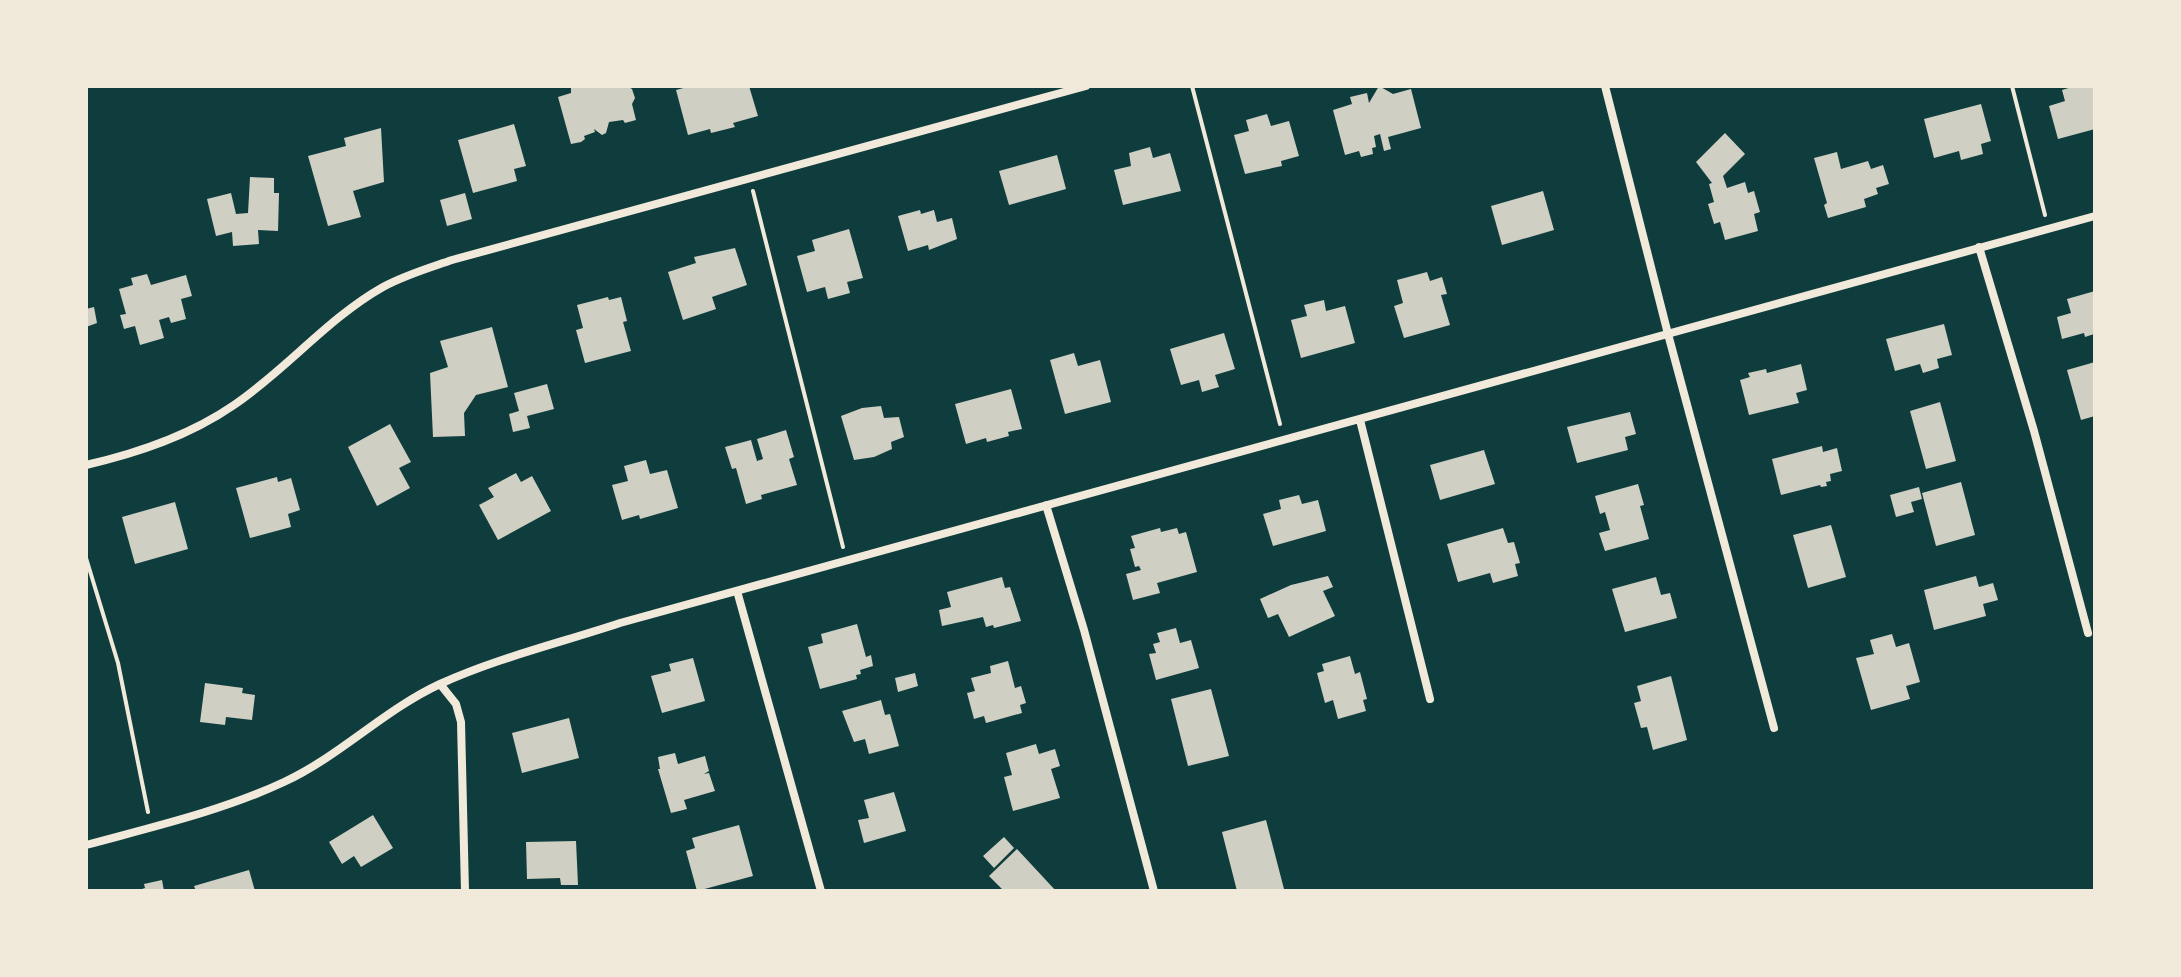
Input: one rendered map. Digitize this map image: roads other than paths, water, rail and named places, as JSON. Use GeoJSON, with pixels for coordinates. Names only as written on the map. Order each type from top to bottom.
{"type":"FeatureCollection","features":[{"type":"Feature","properties":{"kind":"street"},"geometry":{"type":"LineString","coordinates":[[86,465],[147,448],[193,430],[261,385],[355,306],[384,287],[416,272],[1086,86]]}},
{"type":"Feature","properties":{"kind":"street"},"geometry":{"type":"LineString","coordinates":[[1605,86],[1774,728]]}},
{"type":"Feature","properties":{"kind":"street"},"geometry":{"type":"LineString","coordinates":[[86,845],[238,800],[285,782],[440,684],[620,623],[2095,216]]}},
{"type":"Feature","properties":{"kind":"street"},"geometry":{"type":"LineString","coordinates":[[1979,247],[2034,431],[2088,633]]}},
{"type":"Feature","properties":{"kind":"street"},"geometry":{"type":"LineString","coordinates":[[1360,420],[1430,699]]}},
{"type":"Feature","properties":{"kind":"street"},"geometry":{"type":"LineString","coordinates":[[1046,505],[1084,630],[1154,891]]}},
{"type":"Feature","properties":{"kind":"street"},"geometry":{"type":"LineString","coordinates":[[737,591],[821,891]]}},
{"type":"Feature","properties":{"kind":"street"},"geometry":{"type":"LineString","coordinates":[[440,684],[456,704],[461,722],[465,891]]}}]}
